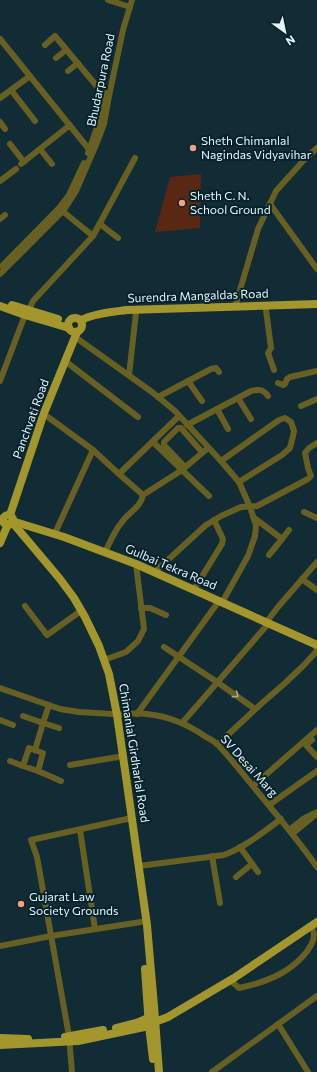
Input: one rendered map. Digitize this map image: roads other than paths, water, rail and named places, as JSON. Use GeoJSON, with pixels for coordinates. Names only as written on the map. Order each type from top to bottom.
{"type":"FeatureCollection","features":[{"type":"Feature","properties":{"kind":"main road"},"geometry":{"type":"LineString","coordinates":[[0,301],[27,312],[75,328]]}},
{"type":"Feature","properties":{"kind":"main road","name":"Surendra Mangaldas Road"},"geometry":{"type":"LineString","coordinates":[[75,328],[87,317],[127,310],[317,304]]}},
{"type":"Feature","properties":{"kind":"main road"},"geometry":{"type":"LineString","coordinates":[[0,306],[27,312]]}},
{"type":"Feature","properties":{"kind":"main road","name":"Surendra Mangaldas Road"},"geometry":{"type":"LineString","coordinates":[[75,328],[88,321],[128,314],[317,308]]}},
{"type":"Feature","properties":{"kind":"main road","name":"Panchvati Road"},"geometry":{"type":"LineString","coordinates":[[7,519],[44,415],[65,362],[75,328]]}},
{"type":"Feature","properties":{"kind":"main road","name":"Panchvati Road"},"geometry":{"type":"LineString","coordinates":[[7,519],[40,411],[75,328]]}},
{"type":"Feature","properties":{"kind":"main road"},"geometry":{"type":"LineString","coordinates":[[0,534],[7,519]]}},
{"type":"Feature","properties":{"kind":"main road"},"geometry":{"type":"LineString","coordinates":[[0,543],[7,519]]}},
{"type":"Feature","properties":{"kind":"main road","name":"Gulbai Tekra Road"},"geometry":{"type":"LineString","coordinates":[[7,519],[36,525],[71,536],[158,569],[317,644]]}},
{"type":"Feature","properties":{"kind":"main road","name":"Gulbai Tekra Road"},"geometry":{"type":"LineString","coordinates":[[7,519],[64,537],[136,564],[222,600]]}},
{"type":"Feature","properties":{"kind":"main road","name":"Chimanlal Girdharlal Road"},"geometry":{"type":"LineString","coordinates":[[7,519],[20,540],[57,581],[78,612],[99,659],[114,714],[139,866],[147,925],[154,1072]]}},
{"type":"Feature","properties":{"kind":"main road","name":"Chimanlal Girdharlal Road"},"geometry":{"type":"LineString","coordinates":[[7,519],[56,574],[74,598],[93,633],[109,674],[118,757],[136,877],[159,1072]]}},
{"type":"Feature","properties":{"kind":"main road","name":"Gulbai Tekra Road"},"geometry":{"type":"LineString","coordinates":[[268,622],[317,640]]}},
{"type":"Feature","properties":{"kind":"main road"},"geometry":{"type":"LineString","coordinates":[[152,1021],[232,975],[317,917]]}},
{"type":"Feature","properties":{"kind":"main road"},"geometry":{"type":"LineString","coordinates":[[0,1038],[69,1039],[78,1041],[168,1017],[230,980],[314,924]]}},
{"type":"Feature","properties":{"kind":"main road"},"geometry":{"type":"LineString","coordinates":[[0,1045],[69,1039]]}},
{"type":"Feature","properties":{"kind":"street"},"geometry":{"type":"LineString","coordinates":[[108,0],[128,4]]}},
{"type":"Feature","properties":{"kind":"street","name":"Bhudarpura Road"},"geometry":{"type":"LineString","coordinates":[[0,274],[61,210],[91,152],[128,4],[132,0]]}},
{"type":"Feature","properties":{"kind":"street"},"geometry":{"type":"LineString","coordinates":[[45,45],[55,36],[106,96]]}},
{"type":"Feature","properties":{"kind":"street"},"geometry":{"type":"LineString","coordinates":[[0,39],[91,152]]}},
{"type":"Feature","properties":{"kind":"street"},"geometry":{"type":"LineString","coordinates":[[56,58],[66,50]]}},
{"type":"Feature","properties":{"kind":"street"},"geometry":{"type":"LineString","coordinates":[[68,72],[78,63]]}},
{"type":"Feature","properties":{"kind":"street"},"geometry":{"type":"LineString","coordinates":[[0,98],[30,76]]}},
{"type":"Feature","properties":{"kind":"street"},"geometry":{"type":"LineString","coordinates":[[11,90],[35,122]]}},
{"type":"Feature","properties":{"kind":"street"},"geometry":{"type":"LineString","coordinates":[[0,122],[5,129]]}},
{"type":"Feature","properties":{"kind":"street"},"geometry":{"type":"LineString","coordinates":[[0,181],[70,125]]}},
{"type":"Feature","properties":{"kind":"street"},"geometry":{"type":"LineString","coordinates":[[10,144],[20,165]]}},
{"type":"Feature","properties":{"kind":"street"},"geometry":{"type":"LineString","coordinates":[[235,307],[258,229],[276,191],[317,148]]}},
{"type":"Feature","properties":{"kind":"street"},"geometry":{"type":"LineString","coordinates":[[40,149],[52,164]]}},
{"type":"Feature","properties":{"kind":"street"},"geometry":{"type":"LineString","coordinates":[[0,381],[27,312],[33,301],[93,236],[135,158]]}},
{"type":"Feature","properties":{"kind":"street"},"geometry":{"type":"LineString","coordinates":[[270,204],[317,269]]}},
{"type":"Feature","properties":{"kind":"street"},"geometry":{"type":"LineString","coordinates":[[61,210],[93,236]]}},
{"type":"Feature","properties":{"kind":"street","name":"Bhudarpura Road"},"geometry":{"type":"LineString","coordinates":[[0,269],[61,210]]}},
{"type":"Feature","properties":{"kind":"street"},"geometry":{"type":"LineString","coordinates":[[100,224],[118,238]]}},
{"type":"Feature","properties":{"kind":"street"},"geometry":{"type":"LineString","coordinates":[[266,310],[271,348],[268,353],[274,370]]}},
{"type":"Feature","properties":{"kind":"street"},"geometry":{"type":"LineString","coordinates":[[128,375],[136,314]]}},
{"type":"Feature","properties":{"kind":"street"},"geometry":{"type":"LineString","coordinates":[[75,328],[128,375],[158,397],[179,416],[221,461],[238,482],[250,507],[256,525],[255,536],[248,556],[222,600],[137,714]]}},
{"type":"Feature","properties":{"kind":"street"},"geometry":{"type":"LineString","coordinates":[[65,362],[138,417]]}},
{"type":"Feature","properties":{"kind":"street"},"geometry":{"type":"LineString","coordinates":[[158,397],[211,369],[216,368],[219,372]]}},
{"type":"Feature","properties":{"kind":"street"},"geometry":{"type":"LineString","coordinates":[[278,383],[283,385],[290,377],[317,371]]}},
{"type":"Feature","properties":{"kind":"street"},"geometry":{"type":"LineString","coordinates":[[188,381],[202,401]]}},
{"type":"Feature","properties":{"kind":"street"},"geometry":{"type":"LineString","coordinates":[[187,425],[257,389],[265,392],[268,396]]}},
{"type":"Feature","properties":{"kind":"street"},"geometry":{"type":"LineString","coordinates":[[238,398],[251,419]]}},
{"type":"Feature","properties":{"kind":"street"},"geometry":{"type":"LineString","coordinates":[[301,406],[317,400]]}},
{"type":"Feature","properties":{"kind":"street"},"geometry":{"type":"LineString","coordinates":[[216,410],[228,429]]}},
{"type":"Feature","properties":{"kind":"street"},"geometry":{"type":"LineString","coordinates":[[44,415],[93,450],[143,495]]}},
{"type":"Feature","properties":{"kind":"street"},"geometry":{"type":"LineString","coordinates":[[119,474],[179,416]]}},
{"type":"Feature","properties":{"kind":"street"},"geometry":{"type":"LineString","coordinates":[[221,461],[279,420],[285,418],[291,422],[294,430],[290,448],[282,455],[238,482]]}},
{"type":"Feature","properties":{"kind":"street"},"geometry":{"type":"LineString","coordinates":[[202,452],[181,428],[178,428],[164,442],[164,445],[209,496]]}},
{"type":"Feature","properties":{"kind":"street"},"geometry":{"type":"LineString","coordinates":[[153,442],[184,468]]}},
{"type":"Feature","properties":{"kind":"street"},"geometry":{"type":"LineString","coordinates":[[311,476],[305,453],[308,448],[317,443]]}},
{"type":"Feature","properties":{"kind":"street"},"geometry":{"type":"LineString","coordinates":[[106,550],[122,521],[140,504],[143,495],[184,468],[208,448]]}},
{"type":"Feature","properties":{"kind":"street"},"geometry":{"type":"LineString","coordinates":[[56,532],[93,450]]}},
{"type":"Feature","properties":{"kind":"street"},"geometry":{"type":"LineString","coordinates":[[158,569],[206,525],[214,520],[241,507],[257,506],[308,479],[317,471]]}},
{"type":"Feature","properties":{"kind":"street"},"geometry":{"type":"LineString","coordinates":[[304,512],[317,518]]}},
{"type":"Feature","properties":{"kind":"street"},"geometry":{"type":"LineString","coordinates":[[253,517],[282,539]]}},
{"type":"Feature","properties":{"kind":"street"},"geometry":{"type":"LineString","coordinates":[[196,586],[222,544],[223,539],[214,520]]}},
{"type":"Feature","properties":{"kind":"street"},"geometry":{"type":"LineString","coordinates":[[269,555],[289,530]]}},
{"type":"Feature","properties":{"kind":"street"},"geometry":{"type":"LineString","coordinates":[[182,722],[268,622],[278,606],[317,562]]}},
{"type":"Feature","properties":{"kind":"street"},"geometry":{"type":"LineString","coordinates":[[104,660],[126,652],[138,641],[144,629],[136,564]]}},
{"type":"Feature","properties":{"kind":"street"},"geometry":{"type":"LineString","coordinates":[[302,579],[317,590]]}},
{"type":"Feature","properties":{"kind":"street"},"geometry":{"type":"LineString","coordinates":[[25,606],[46,635],[78,612]]}},
{"type":"Feature","properties":{"kind":"street"},"geometry":{"type":"LineString","coordinates":[[141,608],[150,608],[166,615]]}},
{"type":"Feature","properties":{"kind":"street"},"geometry":{"type":"LineString","coordinates":[[218,744],[303,666],[316,652],[317,644]]}},
{"type":"Feature","properties":{"kind":"street"},"geometry":{"type":"LineString","coordinates":[[164,647],[255,709]]}},
{"type":"Feature","properties":{"kind":"street","name":"SV Desai Marg"},"geometry":{"type":"LineString","coordinates":[[0,688],[60,709],[79,712],[158,716],[182,722],[197,730],[218,744],[281,819],[317,867]]}},
{"type":"Feature","properties":{"kind":"street"},"geometry":{"type":"LineString","coordinates":[[35,750],[49,705]]}},
{"type":"Feature","properties":{"kind":"street"},"geometry":{"type":"LineString","coordinates":[[23,716],[59,728]]}},
{"type":"Feature","properties":{"kind":"street"},"geometry":{"type":"LineString","coordinates":[[0,720],[13,725]]}},
{"type":"Feature","properties":{"kind":"street"},"geometry":{"type":"LineString","coordinates":[[253,786],[316,734]]}},
{"type":"Feature","properties":{"kind":"street"},"geometry":{"type":"LineString","coordinates":[[304,744],[317,757]]}},
{"type":"Feature","properties":{"kind":"street"},"geometry":{"type":"LineString","coordinates":[[23,766],[29,748],[44,753],[38,772]]}},
{"type":"Feature","properties":{"kind":"street"},"geometry":{"type":"LineString","coordinates":[[70,764],[118,757]]}},
{"type":"Feature","properties":{"kind":"street"},"geometry":{"type":"LineString","coordinates":[[10,761],[61,781]]}},
{"type":"Feature","properties":{"kind":"street"},"geometry":{"type":"LineString","coordinates":[[269,805],[317,771]]}},
{"type":"Feature","properties":{"kind":"street"},"geometry":{"type":"LineString","coordinates":[[291,832],[303,819],[317,813]]}},
{"type":"Feature","properties":{"kind":"street"},"geometry":{"type":"LineString","coordinates":[[72,1072],[69,1039],[51,936],[37,857],[31,840],[127,819]]}},
{"type":"Feature","properties":{"kind":"street"},"geometry":{"type":"LineString","coordinates":[[139,866],[224,855],[253,840],[281,819]]}},
{"type":"Feature","properties":{"kind":"street"},"geometry":{"type":"LineString","coordinates":[[80,830],[95,929]]}},
{"type":"Feature","properties":{"kind":"street"},"geometry":{"type":"LineString","coordinates":[[240,847],[258,872]]}},
{"type":"Feature","properties":{"kind":"street"},"geometry":{"type":"LineString","coordinates":[[212,856],[220,904]]}},
{"type":"Feature","properties":{"kind":"street"},"geometry":{"type":"LineString","coordinates":[[236,877],[252,864]]}},
{"type":"Feature","properties":{"kind":"street"},"geometry":{"type":"LineString","coordinates":[[0,946],[51,936],[141,922]]}},
{"type":"Feature","properties":{"kind":"street"},"geometry":{"type":"LineString","coordinates":[[230,980],[239,988],[259,983],[281,973],[297,962],[309,949],[314,938],[314,924]]}},
{"type":"Feature","properties":{"kind":"street"},"geometry":{"type":"LineString","coordinates":[[212,1072],[317,996]]}},
{"type":"Feature","properties":{"kind":"street"},"geometry":{"type":"LineString","coordinates":[[278,1024],[308,1072]]}},
{"type":"Feature","properties":{"kind":"place","name":"Sheth Chimanlal Nagindas Vidyavihar"},"geometry":{"type":"Point","coordinates":[193,148]}},
{"type":"Feature","properties":{"kind":"place","name":"Sheth C. N. School Ground"},"geometry":{"type":"Point","coordinates":[182,203]}},
{"type":"Feature","properties":{"kind":"place","name":"Gujarat Law Society Grounds"},"geometry":{"type":"Point","coordinates":[21,904]}}]}
